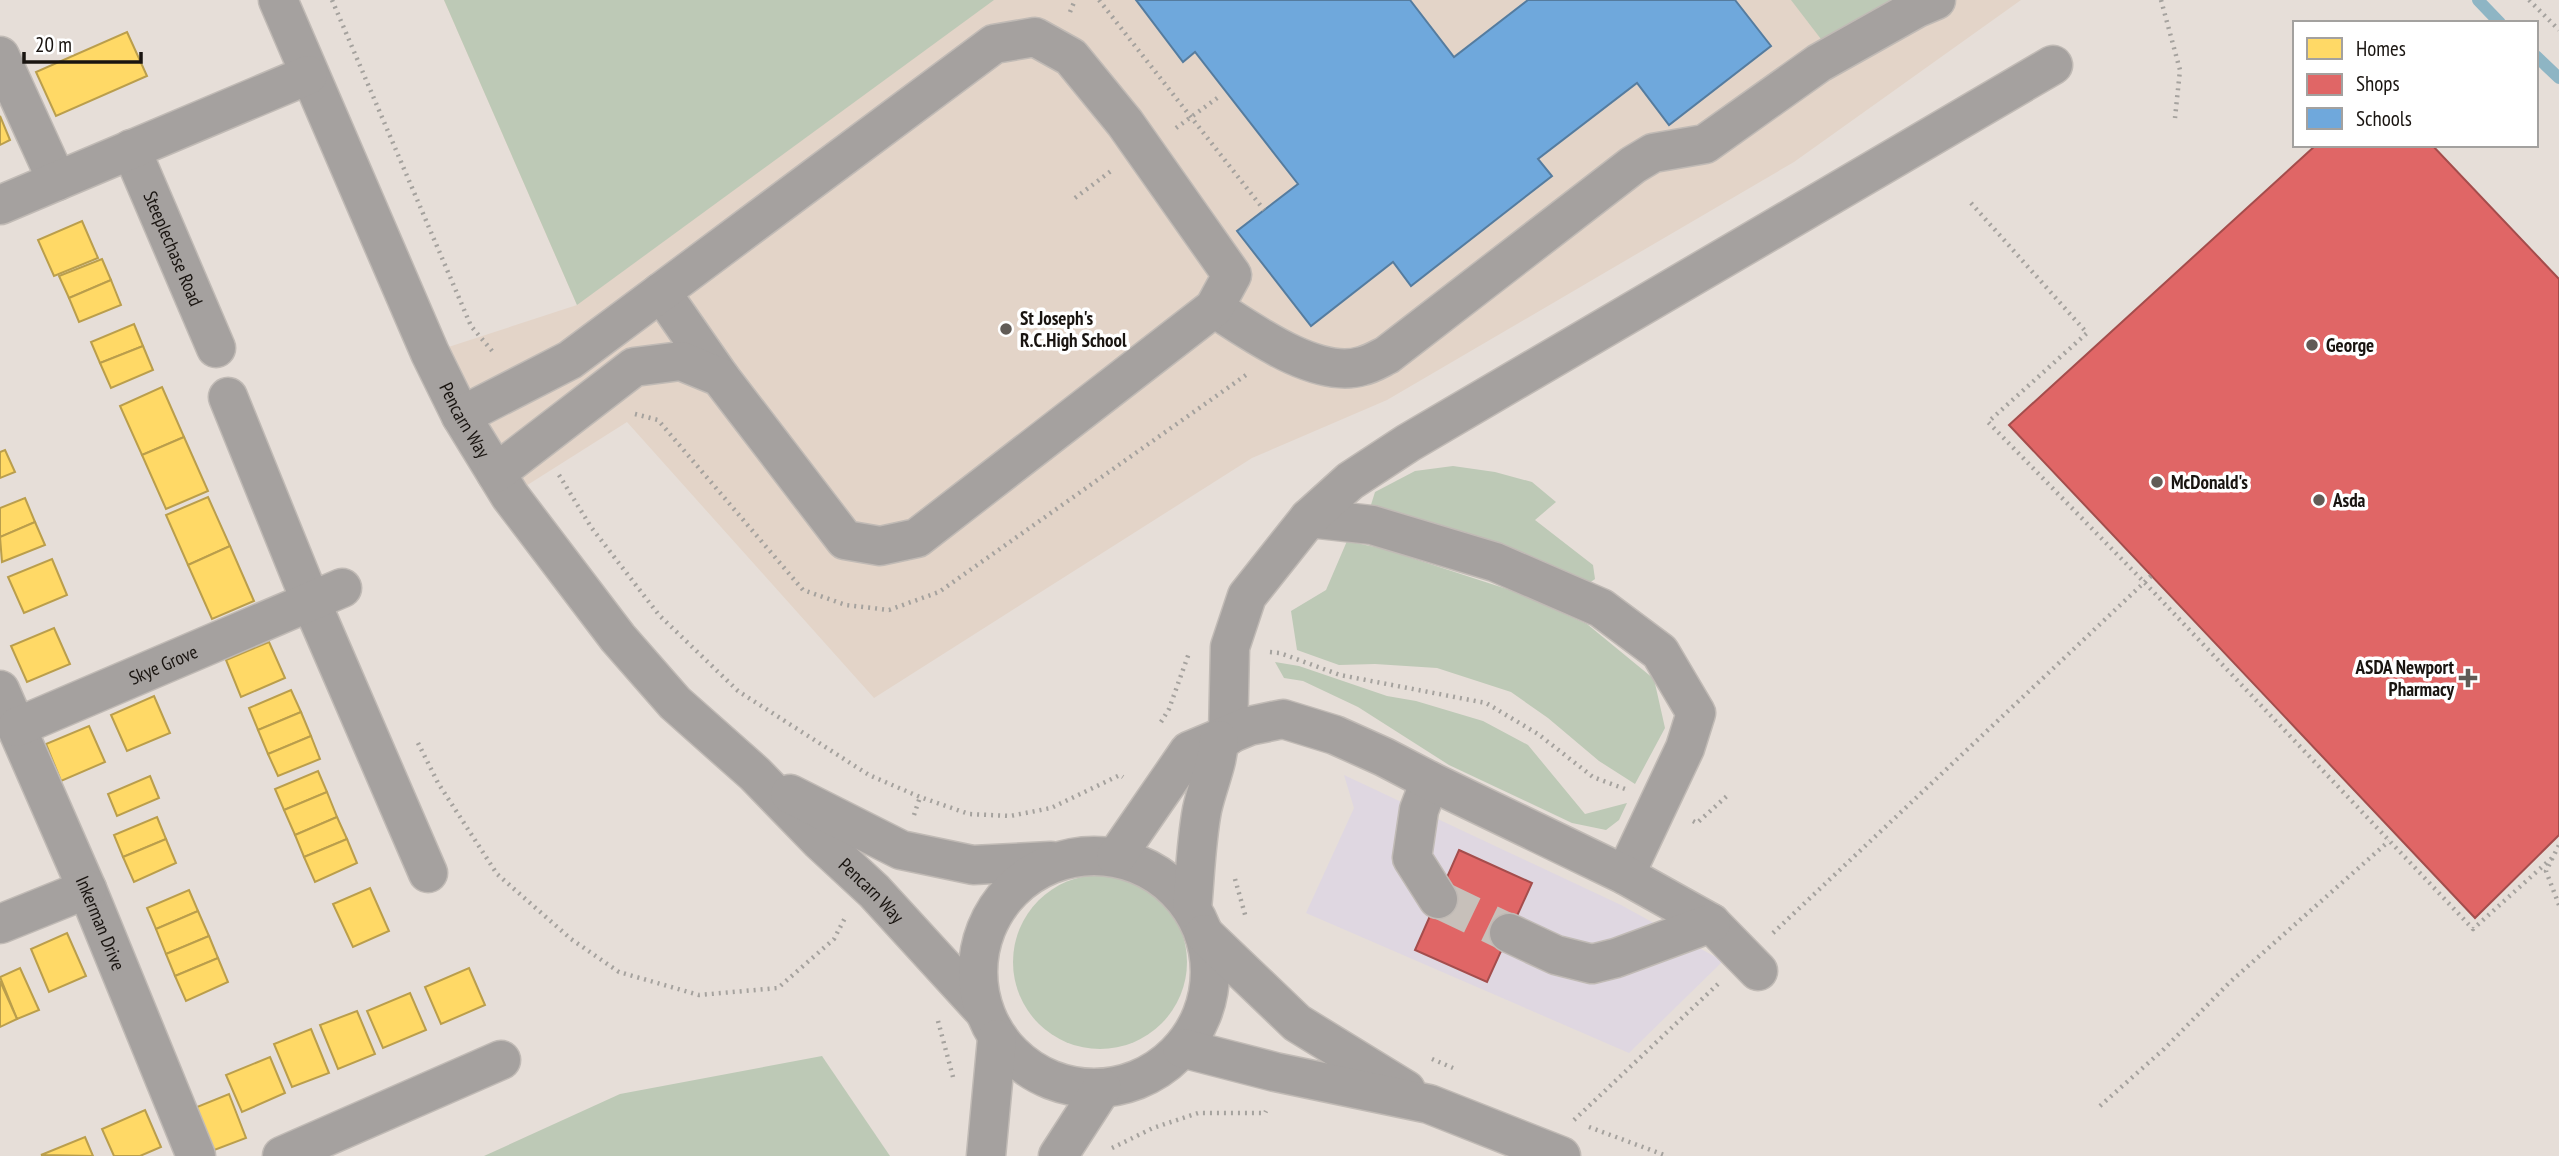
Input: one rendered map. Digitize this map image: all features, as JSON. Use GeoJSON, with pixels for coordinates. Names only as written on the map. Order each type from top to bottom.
{"type":"FeatureCollection","features":[{"type":"Feature","properties":{"kind":"street","name":"Pencarn Way"},"geometry":{"type":"LineString","coordinates":[[278,0],[430,353],[461,416],[510,496],[618,638],[676,703],[755,774],[820,841],[874,891],[990,1025]]}},
{"type":"Feature","properties":{"kind":"street"},"geometry":{"type":"LineString","coordinates":[[1214,308],[1280,350],[1320,365],[1360,367],[1387,355],[1633,165],[1653,153],[1705,144],[1819,63],[1917,8],[1937,0]]}},
{"type":"Feature","properties":{"kind":"street"},"geometry":{"type":"LineString","coordinates":[[461,416],[570,360],[661,292],[994,44],[1035,37],[1071,57],[1125,122],[1232,275],[1214,308],[917,538],[880,547],[845,540],[720,377],[661,292]]}},
{"type":"Feature","properties":{"kind":"street"},"geometry":{"type":"LineString","coordinates":[[0,56],[57,181]]}},
{"type":"Feature","properties":{"kind":"street"},"geometry":{"type":"LineString","coordinates":[[990,1025],[1026,1067],[1062,1084],[1102,1088],[1132,1082],[1159,1068],[1182,1048],[1199,1023],[1208,994],[1210,964],[1198,921],[1200,819],[1206,788],[1224,738],[1230,647],[1247,596],[1309,518],[1350,481],[1408,443],[2053,65]]}},
{"type":"Feature","properties":{"kind":"street"},"geometry":{"type":"LineString","coordinates":[[0,205],[309,75]]}},
{"type":"Feature","properties":{"kind":"street","name":"Steeplechase Road"},"geometry":{"type":"LineString","coordinates":[[131,149],[216,348]]}},
{"type":"Feature","properties":{"kind":"street"},"geometry":{"type":"LineString","coordinates":[[496,473],[634,367],[681,361],[720,377]]}},
{"type":"Feature","properties":{"kind":"street"},"geometry":{"type":"LineString","coordinates":[[228,397],[326,595],[428,873]]}},
{"type":"Feature","properties":{"kind":"street"},"geometry":{"type":"LineString","coordinates":[[1309,518],[1372,525],[1494,562],[1601,608],[1660,652],[1696,713],[1685,748],[1625,875]]}},
{"type":"Feature","properties":{"kind":"street","name":"Skye Grove"},"geometry":{"type":"LineString","coordinates":[[17,727],[326,595]]}},
{"type":"Feature","properties":{"kind":"street","name":"Inkerman Drive"},"geometry":{"type":"LineString","coordinates":[[0,690],[87,889],[196,1156]]}},
{"type":"Feature","properties":{"kind":"street"},"geometry":{"type":"LineString","coordinates":[[1116,857],[1189,751],[1249,726],[1283,719],[1335,735],[1384,757],[1625,875],[1711,923],[1752,964]]}},
{"type":"Feature","properties":{"kind":"street","name":"Pencarn Way"},"geometry":{"type":"LineString","coordinates":[[755,774],[846,824],[901,850],[973,865],[1055,861]]}},
{"type":"Feature","properties":{"kind":"street"},"geometry":{"type":"LineString","coordinates":[[1430,781],[1419,810],[1412,858],[1438,899]]}},
{"type":"Feature","properties":{"kind":"street"},"geometry":{"type":"LineString","coordinates":[[986,1156],[990,1025],[976,974],[981,937],[997,904],[1023,878],[1055,861],[1086,855],[1116,857],[1146,867],[1172,885],[1198,921],[1297,1023],[1429,1104]]}},
{"type":"Feature","properties":{"kind":"street"},"geometry":{"type":"LineString","coordinates":[[0,924],[87,889]]}},
{"type":"Feature","properties":{"kind":"street"},"geometry":{"type":"LineString","coordinates":[[1509,933],[1556,955],[1592,964],[1616,958],[1711,923]]}},
{"type":"Feature","properties":{"kind":"street"},"geometry":{"type":"LineString","coordinates":[[1182,1048],[1275,1072],[1429,1104],[1567,1139]]}},
{"type":"Feature","properties":{"kind":"street"},"geometry":{"type":"LineString","coordinates":[[282,1156],[501,1060]]}},
{"type":"Feature","properties":{"kind":"street"},"geometry":{"type":"LineString","coordinates":[[1058,1156],[1102,1088]]}},
{"type":"Feature","properties":{"kind":"path"},"geometry":{"type":"LineString","coordinates":[[332,0],[471,326],[493,352],[505,351]]}},
{"type":"Feature","properties":{"kind":"path"},"geometry":{"type":"LineString","coordinates":[[1099,0],[1265,210]]}},
{"type":"Feature","properties":{"kind":"path"},"geometry":{"type":"LineString","coordinates":[[2161,0],[2180,70],[2175,118]]}},
{"type":"Feature","properties":{"kind":"path"},"geometry":{"type":"LineString","coordinates":[[2529,0],[2559,30]]}},
{"type":"Feature","properties":{"kind":"path"},"geometry":{"type":"LineString","coordinates":[[1970,203],[2087,333],[1988,422],[2144,582],[2473,929],[2553,857]]}},
{"type":"Feature","properties":{"kind":"path"},"geometry":{"type":"LineString","coordinates":[[556,471],[591,527],[659,615],[738,691],[869,775],[969,814],[1010,816],[1051,808],[1120,775],[1129,766]]}},
{"type":"Feature","properties":{"kind":"path"},"geometry":{"type":"LineString","coordinates":[[1567,1139],[1752,964],[2151,576]]}},
{"type":"Feature","properties":{"kind":"path"},"geometry":{"type":"LineString","coordinates":[[1157,729],[1169,709],[1193,642],[1280,653],[1340,675],[1486,703],[1538,734],[1593,777],[1697,824],[1728,795]]}},
{"type":"Feature","properties":{"kind":"path"},"geometry":{"type":"LineString","coordinates":[[414,734],[438,783],[497,874],[571,939],[619,972],[699,995],[778,988],[834,939],[851,908]]}},
{"type":"Feature","properties":{"kind":"path"},"geometry":{"type":"LineString","coordinates":[[1120,775],[1157,797]]}},
{"type":"Feature","properties":{"kind":"path"},"geometry":{"type":"LineString","coordinates":[[2100,1106],[2164,1049],[2230,982],[2389,841]]}},
{"type":"Feature","properties":{"kind":"path"},"geometry":{"type":"LineString","coordinates":[[2559,845],[2546,871],[2559,905]]}},
{"type":"Feature","properties":{"kind":"path"},"geometry":{"type":"LineString","coordinates":[[1232,869],[1247,919]]}},
{"type":"Feature","properties":{"kind":"path"},"geometry":{"type":"LineString","coordinates":[[1423,1055],[1458,1070]]}},
{"type":"Feature","properties":{"kind":"path"},"geometry":{"type":"LineString","coordinates":[[1564,1117],[1567,1139]]}},
{"type":"Feature","properties":{"kind":"path"},"geometry":{"type":"LineString","coordinates":[[1567,1139],[1667,1156]]}},
{"type":"Feature","properties":{"kind":"shaded area","name":"St Joseph's R.C.High School"},"geometry":{"type":"Polygon","coordinates":[[[444,0],[2021,0],[1794,162],[1387,400],[1252,458],[874,698],[627,422],[510,496],[430,353],[577,305],[444,0]]]}},
{"type":"Feature","properties":{"kind":"shaded area"},"geometry":{"type":"Polygon","coordinates":[[[1344,775],[1621,905],[1723,961],[1629,1053],[1306,913],[1354,808],[1344,775]]]}},
{"type":"Feature","properties":{"kind":"green space"},"geometry":{"type":"Polygon","coordinates":[[[444,0],[994,0],[577,305],[444,0]]]}},
{"type":"Feature","properties":{"kind":"green space"},"geometry":{"type":"Polygon","coordinates":[[[1791,0],[1916,0],[1837,60],[1791,0]]]}},
{"type":"Feature","properties":{"kind":"green space"},"geometry":{"type":"Polygon","coordinates":[[[1453,466],[1495,472],[1532,482],[1556,502],[1535,520],[1593,565],[1595,579],[1585,586],[1370,508],[1375,492],[1415,471],[1453,466]]]}},
{"type":"Feature","properties":{"kind":"green space"},"geometry":{"type":"Polygon","coordinates":[[[1347,541],[1384,549],[1513,591],[1587,624],[1654,679],[1665,728],[1635,784],[1599,761],[1548,718],[1511,692],[1437,668],[1375,664],[1339,665],[1297,650],[1291,611],[1326,590],[1347,541]]]}},
{"type":"Feature","properties":{"kind":"green space"},"geometry":{"type":"Polygon","coordinates":[[[1275,662],[1299,666],[1387,696],[1416,701],[1483,721],[1528,745],[1585,814],[1627,803],[1619,820],[1606,830],[1572,823],[1449,765],[1358,707],[1303,681],[1284,678],[1275,662]]]}},
{"type":"Feature","properties":{"kind":"green space"},"geometry":{"type":"Polygon","coordinates":[[[1100,875],[1133,882],[1161,901],[1180,929],[1187,962],[1180,995],[1161,1023],[1133,1042],[1100,1049],[1067,1042],[1039,1023],[1020,995],[1013,962],[1020,929],[1039,901],[1067,882],[1100,875]]]}},
{"type":"Feature","properties":{"kind":"green space"},"geometry":{"type":"Polygon","coordinates":[[[822,1056],[890,1156],[484,1156],[620,1094],[822,1056]]]}},
{"type":"Feature","properties":{"kind":"building: Homes"},"geometry":{"type":"Polygon","coordinates":[[[127,32],[147,76],[56,116],[36,72],[127,32]]]}},
{"type":"Feature","properties":{"kind":"building: Homes"},"geometry":{"type":"Polygon","coordinates":[[[0,116],[10,140],[0,145],[0,116]]]}},
{"type":"Feature","properties":{"kind":"building: Homes"},"geometry":{"type":"Polygon","coordinates":[[[82,221],[98,258],[54,276],[38,240],[82,221]]]}},
{"type":"Feature","properties":{"kind":"building: Homes"},"geometry":{"type":"Polygon","coordinates":[[[102,259],[111,280],[69,298],[59,276],[102,259]]]}},
{"type":"Feature","properties":{"kind":"building: Homes"},"geometry":{"type":"Polygon","coordinates":[[[111,280],[121,305],[79,322],[69,298],[111,280]]]}},
{"type":"Feature","properties":{"kind":"building: Homes"},"geometry":{"type":"Polygon","coordinates":[[[134,324],[143,346],[100,363],[91,342],[134,324]]]}},
{"type":"Feature","properties":{"kind":"building: Homes"},"geometry":{"type":"Polygon","coordinates":[[[143,346],[153,370],[111,388],[100,363],[143,346]]]}},
{"type":"Feature","properties":{"kind":"building: Homes"},"geometry":{"type":"Polygon","coordinates":[[[162,387],[184,437],[142,455],[120,406],[162,387]]]}},
{"type":"Feature","properties":{"kind":"building: Homes"},"geometry":{"type":"Polygon","coordinates":[[[184,437],[208,491],[166,509],[142,455],[184,437]]]}},
{"type":"Feature","properties":{"kind":"building: Homes"},"geometry":{"type":"Polygon","coordinates":[[[5,450],[15,472],[0,478],[0,452],[5,450]]]}},
{"type":"Feature","properties":{"kind":"building: Homes"},"geometry":{"type":"Polygon","coordinates":[[[208,497],[230,546],[188,565],[166,515],[208,497]]]}},
{"type":"Feature","properties":{"kind":"building: Homes"},"geometry":{"type":"Polygon","coordinates":[[[25,498],[35,522],[0,537],[0,508],[25,498]]]}},
{"type":"Feature","properties":{"kind":"building: Homes"},"geometry":{"type":"Polygon","coordinates":[[[35,522],[45,545],[2,562],[0,537],[35,522]]]}},
{"type":"Feature","properties":{"kind":"building: Homes"},"geometry":{"type":"Polygon","coordinates":[[[230,546],[254,601],[212,619],[188,565],[230,546]]]}},
{"type":"Feature","properties":{"kind":"building: Homes"},"geometry":{"type":"Polygon","coordinates":[[[52,559],[67,595],[24,613],[8,577],[52,559]]]}},
{"type":"Feature","properties":{"kind":"building: Homes"},"geometry":{"type":"Polygon","coordinates":[[[54,628],[70,664],[27,682],[11,646],[54,628]]]}},
{"type":"Feature","properties":{"kind":"building: Homes"},"geometry":{"type":"Polygon","coordinates":[[[269,642],[285,678],[241,697],[226,660],[269,642]]]}},
{"type":"Feature","properties":{"kind":"building: Homes"},"geometry":{"type":"Polygon","coordinates":[[[291,690],[301,712],[258,730],[249,708],[291,690]]]}},
{"type":"Feature","properties":{"kind":"building: Homes"},"geometry":{"type":"Polygon","coordinates":[[[154,696],[170,733],[127,751],[111,715],[154,696]]]}},
{"type":"Feature","properties":{"kind":"building: Homes"},"geometry":{"type":"Polygon","coordinates":[[[301,712],[311,736],[268,754],[258,730],[301,712]]]}},
{"type":"Feature","properties":{"kind":"building: Homes"},"geometry":{"type":"Polygon","coordinates":[[[89,726],[105,762],[61,781],[46,744],[89,726]]]}},
{"type":"Feature","properties":{"kind":"building: Homes"},"geometry":{"type":"Polygon","coordinates":[[[311,736],[320,759],[278,776],[268,754],[311,736]]]}},
{"type":"Feature","properties":{"kind":"building: Homes"},"geometry":{"type":"Polygon","coordinates":[[[318,771],[327,792],[284,810],[275,789],[318,771]]]}},
{"type":"Feature","properties":{"kind":"building: Homes"},"geometry":{"type":"Polygon","coordinates":[[[150,776],[159,798],[117,816],[108,794],[150,776]]]}},
{"type":"Feature","properties":{"kind":"building: Homes"},"geometry":{"type":"Polygon","coordinates":[[[327,792],[337,817],[295,835],[284,810],[327,792]]]}},
{"type":"Feature","properties":{"kind":"building: Homes"},"geometry":{"type":"Polygon","coordinates":[[[157,817],[166,839],[123,857],[114,835],[157,817]]]}},
{"type":"Feature","properties":{"kind":"building: Homes"},"geometry":{"type":"Polygon","coordinates":[[[337,817],[347,839],[304,857],[295,835],[337,817]]]}},
{"type":"Feature","properties":{"kind":"building: Homes"},"geometry":{"type":"Polygon","coordinates":[[[166,839],[176,863],[134,882],[123,857],[166,839]]]}},
{"type":"Feature","properties":{"kind":"building: Homes"},"geometry":{"type":"Polygon","coordinates":[[[347,839],[357,863],[315,882],[304,857],[347,839]]]}},
{"type":"Feature","properties":{"kind":"building: Homes"},"geometry":{"type":"Polygon","coordinates":[[[370,888],[389,931],[353,947],[333,904],[370,888]]]}},
{"type":"Feature","properties":{"kind":"building: Homes"},"geometry":{"type":"Polygon","coordinates":[[[189,890],[198,911],[156,929],[147,908],[189,890]]]}},
{"type":"Feature","properties":{"kind":"building: Homes"},"geometry":{"type":"Polygon","coordinates":[[[198,911],[209,936],[166,954],[156,929],[198,911]]]}},
{"type":"Feature","properties":{"kind":"building: Homes"},"geometry":{"type":"Polygon","coordinates":[[[67,933],[86,976],[49,992],[31,949],[67,933]]]}},
{"type":"Feature","properties":{"kind":"building: Homes"},"geometry":{"type":"Polygon","coordinates":[[[209,936],[218,958],[175,976],[166,954],[209,936]]]}},
{"type":"Feature","properties":{"kind":"building: Homes"},"geometry":{"type":"Polygon","coordinates":[[[218,958],[228,982],[186,1001],[175,976],[218,958]]]}},
{"type":"Feature","properties":{"kind":"building: Homes"},"geometry":{"type":"Polygon","coordinates":[[[20,968],[39,1010],[17,1019],[0,977],[20,968]]]}},
{"type":"Feature","properties":{"kind":"building: Homes"},"geometry":{"type":"Polygon","coordinates":[[[469,968],[485,1005],[441,1024],[425,987],[469,968]]]}},
{"type":"Feature","properties":{"kind":"building: Homes"},"geometry":{"type":"Polygon","coordinates":[[[0,981],[17,1019],[0,1027],[0,981]]]}},
{"type":"Feature","properties":{"kind":"building: Homes"},"geometry":{"type":"Polygon","coordinates":[[[410,993],[426,1030],[383,1048],[367,1011],[410,993]]]}},
{"type":"Feature","properties":{"kind":"building: Homes"},"geometry":{"type":"Polygon","coordinates":[[[357,1011],[375,1054],[338,1069],[320,1025],[357,1011]]]}},
{"type":"Feature","properties":{"kind":"building: Homes"},"geometry":{"type":"Polygon","coordinates":[[[311,1029],[329,1073],[292,1087],[274,1044],[311,1029]]]}},
{"type":"Feature","properties":{"kind":"building: Homes"},"geometry":{"type":"Polygon","coordinates":[[[270,1057],[285,1093],[242,1112],[226,1075],[270,1057]]]}},
{"type":"Feature","properties":{"kind":"building: Homes"},"geometry":{"type":"Polygon","coordinates":[[[229,1094],[246,1138],[209,1152],[192,1109],[229,1094]]]}},
{"type":"Feature","properties":{"kind":"building: Homes"},"geometry":{"type":"Polygon","coordinates":[[[145,1110],[161,1147],[140,1156],[114,1156],[102,1129],[145,1110]]]}},
{"type":"Feature","properties":{"kind":"building: Homes"},"geometry":{"type":"Polygon","coordinates":[[[85,1137],[93,1156],[41,1155],[85,1137]]]}},
{"type":"Feature","properties":{"kind":"building: Shops","name":"Asda"},"geometry":{"type":"Polygon","coordinates":[[[2314,147],[2434,147],[2559,279],[2559,835],[2475,918],[2009,425],[2314,147]]]}},
{"type":"Feature","properties":{"kind":"building: Shops"},"geometry":{"type":"Polygon","coordinates":[[[1459,850],[1532,883],[1487,982],[1415,950],[1459,850]]]}},
{"type":"Feature","properties":{"kind":"building: Schools"},"geometry":{"type":"Polygon","coordinates":[[[1136,0],[1410,0],[1454,57],[1528,0],[1735,0],[1771,46],[1669,125],[1637,83],[1538,159],[1552,176],[1411,286],[1393,262],[1311,326],[1237,231],[1298,184],[1195,52],[1183,62],[1136,0]]]}},
{"type":"Feature","properties":{"kind":"waterway"},"geometry":{"type":"LineString","coordinates":[[2478,0],[2498,21]]}},
{"type":"Feature","properties":{"kind":"waterway"},"geometry":{"type":"LineString","coordinates":[[2538,58],[2559,78]]}},
{"type":"Feature","properties":{"kind":"tunnel"},"geometry":{"type":"LineString","coordinates":[[1438,899],[1509,933]]}},
{"type":"Feature","properties":{"kind":"place","name":"St Joseph's R.C.High School"},"geometry":{"type":"Point","coordinates":[1006,329]}},
{"type":"Feature","properties":{"kind":"place","name":"George"},"geometry":{"type":"Point","coordinates":[2312,345]}},
{"type":"Feature","properties":{"kind":"place","name":"McDonald's"},"geometry":{"type":"Point","coordinates":[2157,482]}},
{"type":"Feature","properties":{"kind":"place","name":"Asda"},"geometry":{"type":"Point","coordinates":[2319,500]}},
{"type":"Feature","properties":{"kind":"place","name":"ASDA Newport Pharmacy"},"geometry":{"type":"Point","coordinates":[2468,678]}}]}
